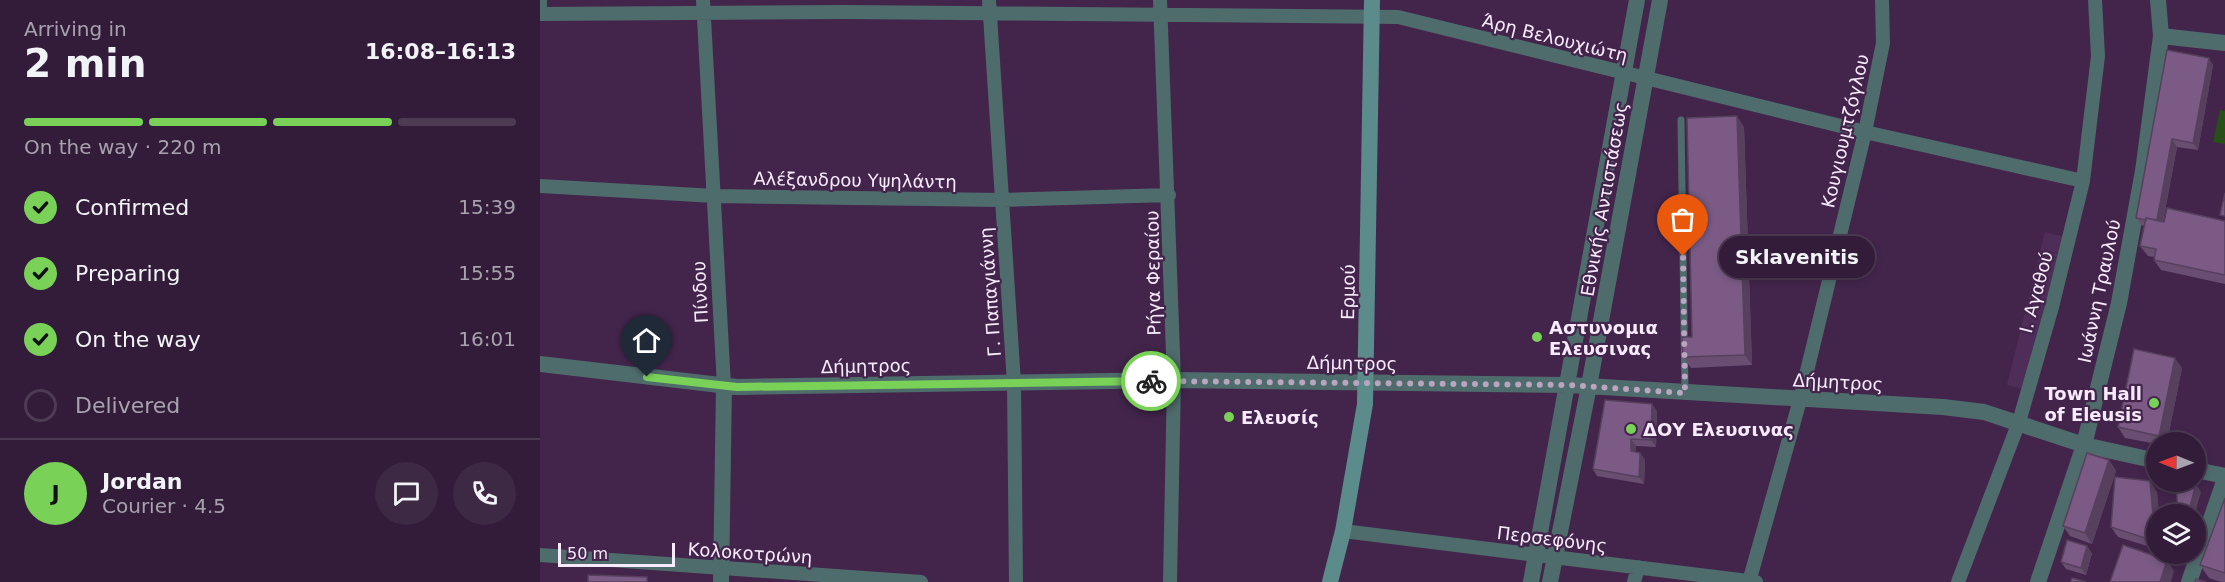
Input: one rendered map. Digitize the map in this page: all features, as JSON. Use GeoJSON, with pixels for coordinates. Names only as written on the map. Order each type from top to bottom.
{"type":"FeatureCollection","features":[{"type":"Feature","properties":{"kind":"main road","name":"Ερμού"},"geometry":{"type":"LineString","coordinates":[[1330,582],[1343,531],[1365,404],[1372,8]]}},
{"type":"Feature","properties":{"kind":"street"},"geometry":{"type":"LineString","coordinates":[[540,0],[540,14]]}},
{"type":"Feature","properties":{"kind":"street"},"geometry":{"type":"LineString","coordinates":[[1247,0],[1249,15]]}},
{"type":"Feature","properties":{"kind":"street","name":"Εθνικής Αντιστάσεως"},"geometry":{"type":"LineString","coordinates":[[1531,582],[1569,385],[1622,73],[1637,0]]}},
{"type":"Feature","properties":{"kind":"street","name":"Εθνικής Αντιστάσεως"},"geometry":{"type":"LineString","coordinates":[[1550,582],[1590,386],[1660,0]]}},
{"type":"Feature","properties":{"kind":"street","name":"Κουγιουμτζόγλου"},"geometry":{"type":"LineString","coordinates":[[1752,582],[1800,400],[1865,132],[1883,43],[1882,0]]}},
{"type":"Feature","properties":{"kind":"street","name":"Ι. Αγαθού"},"geometry":{"type":"LineString","coordinates":[[1958,582],[2019,422],[2052,307],[2083,181],[2098,56],[2095,0]]}},
{"type":"Feature","properties":{"kind":"street","name":"Ιωάννη Τραυλού"},"geometry":{"type":"LineString","coordinates":[[2038,582],[2084,445],[2119,303],[2143,171],[2162,36],[2158,0]]}},
{"type":"Feature","properties":{"kind":"street","name":"Άρη Βελουχιώτη"},"geometry":{"type":"LineString","coordinates":[[540,14],[703,7],[845,6],[1160,7],[1249,15],[1372,8],[1398,17],[1622,73],[1865,132],[2083,181]]}},
{"type":"Feature","properties":{"kind":"street","name":"Πίνδου"},"geometry":{"type":"LineString","coordinates":[[703,7],[724,386],[721,576]]}},
{"type":"Feature","properties":{"kind":"street","name":"Γ. Παπαγιάννη"},"geometry":{"type":"LineString","coordinates":[[990,7],[1014,383],[1016,582]]}},
{"type":"Feature","properties":{"kind":"street","name":"Ρήγα Φεραίου"},"geometry":{"type":"LineString","coordinates":[[1160,7],[1169,195],[1174,380],[1170,582]]}},
{"type":"Feature","properties":{"kind":"street"},"geometry":{"type":"LineString","coordinates":[[2162,36],[2225,43]]}},
{"type":"Feature","properties":{"kind":"street","name":"Αλέξανδρου Υψηλάντη"},"geometry":{"type":"LineString","coordinates":[[540,186],[715,196],[1002,200],[1169,195]]}},
{"type":"Feature","properties":{"kind":"street","name":"Δήμητρος"},"geometry":{"type":"LineString","coordinates":[[540,364],[724,386],[1174,380],[1590,386],[1943,407],[1984,412],[2084,445],[2146,459]]}},
{"type":"Feature","properties":{"kind":"street"},"geometry":{"type":"LineString","coordinates":[[2189,582],[2225,478],[2206,473]]}},
{"type":"Feature","properties":{"kind":"street","name":"Περσεφόνης"},"geometry":{"type":"LineString","coordinates":[[1343,531],[1752,582]]}},
{"type":"Feature","properties":{"kind":"street","name":"Κολοκοτρώνη"},"geometry":{"type":"LineString","coordinates":[[540,555],[721,576],[921,582]]}},
{"type":"Feature","properties":{"kind":"street"},"geometry":{"type":"LineString","coordinates":[[1634,582],[1638,567]]}},
{"type":"Feature","properties":{"kind":"lane"},"geometry":{"type":"LineString","coordinates":[[1681,120],[1685,393]]}},
{"type":"Feature","properties":{"kind":"shaded area"},"geometry":{"type":"Polygon","coordinates":[[[2045,232],[2073,239],[2034,392],[2007,385],[2045,232]]]}},
{"type":"Feature","properties":{"kind":"green space"},"geometry":{"type":"Polygon","coordinates":[[[2220,110],[2225,111],[2225,144],[2213,142],[2220,110]]]}},
{"type":"Feature","properties":{"kind":"building"},"geometry":{"type":"Polygon","coordinates":[[[2167,50],[2209,58],[2193,143],[2172,139],[2157,220],[2146,218],[2146,220],[2136,218],[2167,50]]]}},
{"type":"Feature","properties":{"kind":"building"},"geometry":{"type":"Polygon","coordinates":[[[1737,116],[1745,355],[1683,357],[1682,337],[1692,337],[1687,118],[1737,116]]]}},
{"type":"Feature","properties":{"kind":"building"},"geometry":{"type":"Polygon","coordinates":[[[2225,193],[2225,216],[2220,215],[2225,193]]]}},
{"type":"Feature","properties":{"kind":"building"},"geometry":{"type":"Polygon","coordinates":[[[2167,208],[2225,221],[2225,275],[2154,260],[2156,249],[2140,246],[2146,218],[2164,222],[2167,208]]]}},
{"type":"Feature","properties":{"kind":"building","name":"Town Hall of Eleusis"},"geometry":{"type":"Polygon","coordinates":[[[2134,349],[2175,358],[2160,432],[2146,433],[2118,427],[2134,349]]]}},
{"type":"Feature","properties":{"kind":"building","name":"ΔΟΥ Ελευσινας"},"geometry":{"type":"Polygon","coordinates":[[[1605,400],[1652,404],[1651,440],[1631,439],[1631,451],[1640,453],[1639,477],[1593,469],[1605,400]]]}},
{"type":"Feature","properties":{"kind":"building"},"geometry":{"type":"Polygon","coordinates":[[[2087,453],[2109,460],[2085,533],[2063,526],[2087,453]]]}},
{"type":"Feature","properties":{"kind":"building"},"geometry":{"type":"Polygon","coordinates":[[[2115,477],[2146,481],[2146,492],[2151,492],[2152,504],[2146,504],[2146,538],[2111,527],[2115,477]]]}},
{"type":"Feature","properties":{"kind":"building"},"geometry":{"type":"Polygon","coordinates":[[[2177,492],[2194,492],[2191,504],[2177,504],[2177,492]]]}},
{"type":"Feature","properties":{"kind":"building"},"geometry":{"type":"Polygon","coordinates":[[[2225,498],[2225,573],[2200,565],[2206,564],[2206,549],[2225,498]]]}},
{"type":"Feature","properties":{"kind":"building"},"geometry":{"type":"Polygon","coordinates":[[[2067,540],[2087,546],[2081,568],[2061,562],[2067,540]]]}},
{"type":"Feature","properties":{"kind":"building"},"geometry":{"type":"Polygon","coordinates":[[[2123,545],[2146,553],[2146,564],[2166,564],[2160,582],[2110,582],[2123,545]]]}},
{"type":"Feature","properties":{"kind":"building"},"geometry":{"type":"Polygon","coordinates":[[[588,575],[647,577],[647,582],[588,582],[588,575]]]}},
{"type":"Feature","properties":{"kind":"building"},"geometry":{"type":"Polygon","coordinates":[[[2072,578],[2086,582],[2071,582],[2072,578]]]}},
{"type":"Feature","properties":{"kind":"way so far"},"geometry":{"type":"LineString","coordinates":[[1151,381],[1569,385],[1685,393],[1683,256]]}},
{"type":"Feature","properties":{"kind":"place","name":"Sklavenitis"},"geometry":{"type":"Point","coordinates":[1683,256]}},
{"type":"Feature","properties":{"kind":"place","name":"Αστυνομια Ελευσινας"},"geometry":{"type":"Point","coordinates":[1537,337]}},
{"type":"Feature","properties":{"kind":"place","name":"Town Hall of Eleusis"},"geometry":{"type":"Point","coordinates":[2154,403]}},
{"type":"Feature","properties":{"kind":"place","name":"Ελευσίς"},"geometry":{"type":"Point","coordinates":[1229,417]}},
{"type":"Feature","properties":{"kind":"place","name":"ΔΟΥ Ελευσινας"},"geometry":{"type":"Point","coordinates":[1631,429]}},
{"type":"Feature","properties":{"kind":"route"},"geometry":{"type":"LineString","coordinates":[[647,377],[737,387],[1151,381]]}}]}
